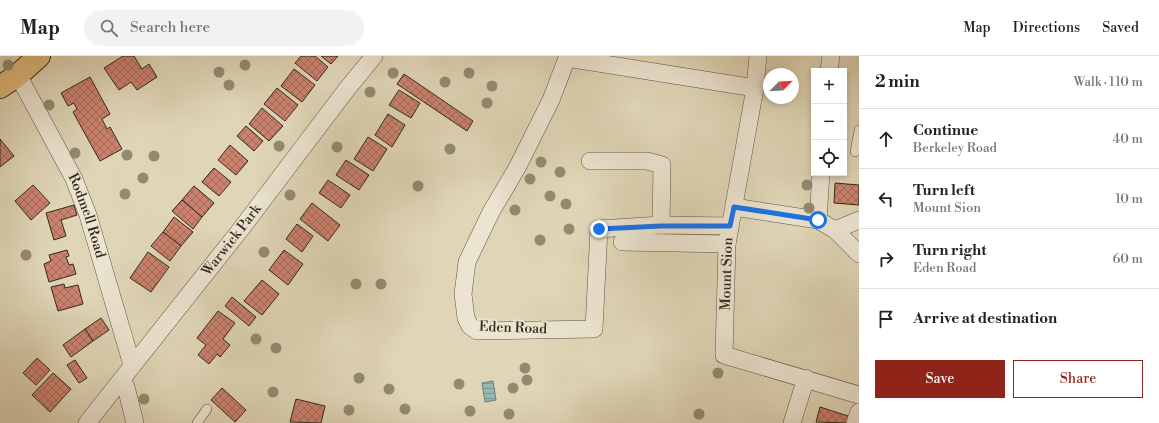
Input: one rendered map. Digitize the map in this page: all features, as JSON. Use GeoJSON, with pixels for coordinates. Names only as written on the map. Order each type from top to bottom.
{"type":"FeatureCollection","features":[{"type":"Feature","properties":{"kind":"main road"},"geometry":{"type":"LineString","coordinates":[[0,87],[18,75],[39,56]]}},
{"type":"Feature","properties":{"kind":"street","name":"Warwick Park"},"geometry":{"type":"LineString","coordinates":[[87,423],[241,229],[347,89],[374,56]]}},
{"type":"Feature","properties":{"kind":"street","name":"Mount Sion"},"geometry":{"type":"LineString","coordinates":[[758,56],[755,88],[727,244],[724,355],[806,378],[859,395]]}},
{"type":"Feature","properties":{"kind":"street"},"geometry":{"type":"LineString","coordinates":[[829,68],[831,56]]}},
{"type":"Feature","properties":{"kind":"street"},"geometry":{"type":"LineString","coordinates":[[574,58],[755,88]]}},
{"type":"Feature","properties":{"kind":"street","name":"Eden Road"},"geometry":{"type":"LineString","coordinates":[[574,58],[517,168],[490,212],[467,262],[463,294],[466,318],[470,326],[477,330],[594,329],[599,229],[661,226],[730,226]]}},
{"type":"Feature","properties":{"kind":"street","name":"Rodmell Road"},"geometry":{"type":"LineString","coordinates":[[18,75],[74,179],[88,215],[132,365]]}},
{"type":"Feature","properties":{"kind":"street"},"geometry":{"type":"LineString","coordinates":[[590,161],[647,161],[662,165],[661,226]]}},
{"type":"Feature","properties":{"kind":"street"},"geometry":{"type":"LineString","coordinates":[[818,220],[821,176]]}},
{"type":"Feature","properties":{"kind":"street"},"geometry":{"type":"LineString","coordinates":[[734,207],[818,220],[835,230],[859,254]]}},
{"type":"Feature","properties":{"kind":"street"},"geometry":{"type":"LineString","coordinates":[[835,230],[859,220]]}},
{"type":"Feature","properties":{"kind":"street"},"geometry":{"type":"LineString","coordinates":[[622,242],[727,244]]}},
{"type":"Feature","properties":{"kind":"street"},"geometry":{"type":"LineString","coordinates":[[792,423],[806,378]]}},
{"type":"Feature","properties":{"kind":"street"},"geometry":{"type":"LineString","coordinates":[[121,380],[126,387],[135,423]]}},
{"type":"Feature","properties":{"kind":"street"},"geometry":{"type":"LineString","coordinates":[[855,423],[859,412]]}},
{"type":"Feature","properties":{"kind":"lane"},"geometry":{"type":"LineString","coordinates":[[855,152],[859,130]]}},
{"type":"Feature","properties":{"kind":"lane"},"geometry":{"type":"LineString","coordinates":[[197,423],[207,409]]}},
{"type":"Feature","properties":{"kind":"water"},"geometry":{"type":"Polygon","coordinates":[[[493,381],[496,400],[485,402],[482,383],[493,381]]]}},
{"type":"Feature","properties":{"kind":"building"},"geometry":{"type":"Polygon","coordinates":[[[123,56],[134,56],[142,69],[149,64],[157,77],[137,90],[131,82],[119,90],[104,68],[123,56]]]}},
{"type":"Feature","properties":{"kind":"building"},"geometry":{"type":"Polygon","coordinates":[[[301,56],[315,56],[328,67],[317,81],[295,63],[301,56]]]}},
{"type":"Feature","properties":{"kind":"building"},"geometry":{"type":"Polygon","coordinates":[[[321,56],[338,56],[331,64],[321,56]]]}},
{"type":"Feature","properties":{"kind":"building"},"geometry":{"type":"Polygon","coordinates":[[[294,69],[315,85],[302,102],[281,86],[294,69]]]}},
{"type":"Feature","properties":{"kind":"building"},"geometry":{"type":"Polygon","coordinates":[[[404,74],[473,121],[467,131],[397,84],[404,74]]]}},
{"type":"Feature","properties":{"kind":"building"},"geometry":{"type":"Polygon","coordinates":[[[90,77],[110,114],[102,119],[107,129],[110,127],[122,149],[100,161],[73,112],[77,109],[74,103],[68,106],[61,93],[90,77]]]}},
{"type":"Feature","properties":{"kind":"building"},"geometry":{"type":"Polygon","coordinates":[[[277,88],[298,105],[285,121],[264,104],[277,88]]]}},
{"type":"Feature","properties":{"kind":"building"},"geometry":{"type":"Polygon","coordinates":[[[399,90],[420,103],[411,118],[389,105],[399,90]]]}},
{"type":"Feature","properties":{"kind":"building"},"geometry":{"type":"Polygon","coordinates":[[[262,108],[283,126],[269,141],[249,124],[262,108]]]}},
{"type":"Feature","properties":{"kind":"building"},"geometry":{"type":"Polygon","coordinates":[[[388,114],[405,125],[392,147],[375,135],[388,114]]]}},
{"type":"Feature","properties":{"kind":"building"},"geometry":{"type":"Polygon","coordinates":[[[246,126],[263,141],[254,151],[237,136],[246,126]]]}},
{"type":"Feature","properties":{"kind":"building"},"geometry":{"type":"Polygon","coordinates":[[[368,137],[387,149],[373,171],[354,159],[368,137]]]}},
{"type":"Feature","properties":{"kind":"building"},"geometry":{"type":"Polygon","coordinates":[[[0,139],[14,156],[0,167],[0,139]]]}},
{"type":"Feature","properties":{"kind":"building"},"geometry":{"type":"Polygon","coordinates":[[[230,145],[248,161],[236,175],[218,160],[230,145]]]}},
{"type":"Feature","properties":{"kind":"building"},"geometry":{"type":"Polygon","coordinates":[[[346,160],[369,175],[359,190],[336,175],[346,160]]]}},
{"type":"Feature","properties":{"kind":"building"},"geometry":{"type":"Polygon","coordinates":[[[214,168],[231,182],[219,196],[202,182],[214,168]]]}},
{"type":"Feature","properties":{"kind":"building"},"geometry":{"type":"Polygon","coordinates":[[[328,180],[350,195],[341,208],[319,193],[328,180]]]}},
{"type":"Feature","properties":{"kind":"building"},"geometry":{"type":"Polygon","coordinates":[[[835,183],[859,185],[859,205],[834,203],[835,183]]]}},
{"type":"Feature","properties":{"kind":"building"},"geometry":{"type":"Polygon","coordinates":[[[33,185],[50,203],[31,220],[15,201],[33,185]]]}},
{"type":"Feature","properties":{"kind":"building"},"geometry":{"type":"Polygon","coordinates":[[[194,186],[214,203],[202,217],[182,200],[194,186]]]}},
{"type":"Feature","properties":{"kind":"building"},"geometry":{"type":"Polygon","coordinates":[[[182,200],[202,217],[193,229],[172,211],[182,200]]]}},
{"type":"Feature","properties":{"kind":"building"},"geometry":{"type":"Polygon","coordinates":[[[312,203],[340,225],[328,241],[300,219],[312,203]]]}},
{"type":"Feature","properties":{"kind":"building"},"geometry":{"type":"Polygon","coordinates":[[[74,205],[77,215],[61,220],[66,236],[54,240],[46,213],[74,205]]]}},
{"type":"Feature","properties":{"kind":"building"},"geometry":{"type":"Polygon","coordinates":[[[174,217],[193,232],[181,246],[163,232],[174,217]]]}},
{"type":"Feature","properties":{"kind":"building"},"geometry":{"type":"Polygon","coordinates":[[[297,224],[313,236],[302,252],[286,239],[297,224]]]}},
{"type":"Feature","properties":{"kind":"building"},"geometry":{"type":"Polygon","coordinates":[[[163,232],[181,246],[170,261],[151,246],[163,232]]]}},
{"type":"Feature","properties":{"kind":"building"},"geometry":{"type":"Polygon","coordinates":[[[67,250],[69,256],[66,257],[69,265],[73,264],[76,274],[49,282],[44,264],[51,261],[49,255],[67,250]]]}},
{"type":"Feature","properties":{"kind":"building"},"geometry":{"type":"Polygon","coordinates":[[[284,250],[303,264],[288,285],[269,270],[284,250]]]}},
{"type":"Feature","properties":{"kind":"building"},"geometry":{"type":"Polygon","coordinates":[[[148,252],[169,267],[151,292],[130,278],[148,252]]]}},
{"type":"Feature","properties":{"kind":"building"},"geometry":{"type":"Polygon","coordinates":[[[262,280],[279,294],[262,315],[244,301],[262,280]]]}},
{"type":"Feature","properties":{"kind":"building"},"geometry":{"type":"Polygon","coordinates":[[[64,284],[65,288],[78,285],[83,304],[58,311],[51,287],[64,284]]]}},
{"type":"Feature","properties":{"kind":"building"},"geometry":{"type":"Polygon","coordinates":[[[232,297],[256,317],[249,326],[225,306],[232,297]]]}},
{"type":"Feature","properties":{"kind":"building"},"geometry":{"type":"Polygon","coordinates":[[[218,311],[235,323],[223,339],[230,345],[220,357],[217,354],[209,364],[198,355],[206,345],[197,338],[218,311]]]}},
{"type":"Feature","properties":{"kind":"building"},"geometry":{"type":"Polygon","coordinates":[[[101,318],[109,330],[93,341],[85,329],[101,318]]]}},
{"type":"Feature","properties":{"kind":"building"},"geometry":{"type":"Polygon","coordinates":[[[85,329],[93,341],[71,357],[63,345],[85,329]]]}},
{"type":"Feature","properties":{"kind":"building"},"geometry":{"type":"Polygon","coordinates":[[[37,358],[50,370],[36,385],[23,373],[37,358]]]}},
{"type":"Feature","properties":{"kind":"building"},"geometry":{"type":"Polygon","coordinates":[[[75,360],[87,378],[79,383],[67,365],[75,360]]]}},
{"type":"Feature","properties":{"kind":"building"},"geometry":{"type":"Polygon","coordinates":[[[53,373],[71,389],[50,412],[32,395],[53,373]]]}},
{"type":"Feature","properties":{"kind":"building"},"geometry":{"type":"Polygon","coordinates":[[[222,388],[246,410],[235,422],[211,400],[222,388]]]}},
{"type":"Feature","properties":{"kind":"building"},"geometry":{"type":"Polygon","coordinates":[[[296,399],[325,406],[321,423],[290,422],[296,399]]]}},
{"type":"Feature","properties":{"kind":"building"},"geometry":{"type":"Polygon","coordinates":[[[820,407],[851,417],[849,423],[816,422],[820,407]]]}},
{"type":"Feature","properties":{"kind":"route"},"geometry":{"type":"LineString","coordinates":[[599,229],[661,226],[730,226],[734,207],[818,220]]}}]}
